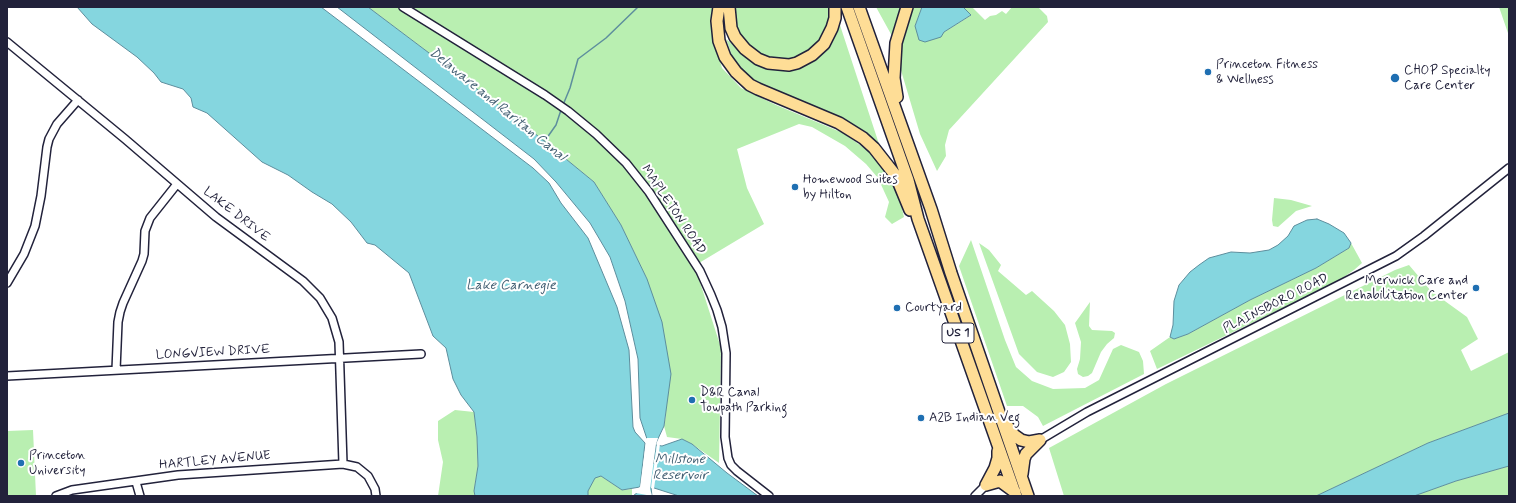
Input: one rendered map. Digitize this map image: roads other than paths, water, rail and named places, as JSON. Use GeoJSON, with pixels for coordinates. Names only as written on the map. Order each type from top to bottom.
{"type":"FeatureCollection","features":[{"type":"Feature","properties":{"kind":"highway"},"geometry":{"type":"LineString","coordinates":[[719,7],[717,21],[719,41],[725,57],[736,72],[758,89],[839,123],[863,138],[878,152],[896,176],[911,213],[918,219]]}},
{"type":"Feature","properties":{"kind":"highway"},"geometry":{"type":"LineString","coordinates":[[729,7],[731,28],[735,37],[745,49],[758,59],[768,63],[789,65],[812,56],[824,44],[835,18],[835,7]]}},
{"type":"Feature","properties":{"kind":"highway","name":"US 1"},"geometry":{"type":"LineString","coordinates":[[847,7],[908,180],[918,219],[1016,494]]}},
{"type":"Feature","properties":{"kind":"highway","name":"US 1"},"geometry":{"type":"LineString","coordinates":[[859,7],[901,121],[1028,496]]}},
{"type":"Feature","properties":{"kind":"highway"},"geometry":{"type":"LineString","coordinates":[[901,121],[901,112],[894,78],[896,43],[907,7]]}},
{"type":"Feature","properties":{"kind":"highway"},"geometry":{"type":"LineString","coordinates":[[1000,417],[1017,438],[1024,442],[1040,440]]}},
{"type":"Feature","properties":{"kind":"highway"},"geometry":{"type":"LineString","coordinates":[[1022,477],[1025,456],[1040,440]]}},
{"type":"Feature","properties":{"kind":"highway"},"geometry":{"type":"LineString","coordinates":[[986,485],[995,468],[998,458],[998,446]]}},
{"type":"Feature","properties":{"kind":"highway"},"geometry":{"type":"LineString","coordinates":[[986,485],[1000,481],[1016,494]]}},
{"type":"Feature","properties":{"kind":"street","name":"MAPLETON ROAD"},"geometry":{"type":"LineString","coordinates":[[403,7],[568,111],[612,149],[638,178],[662,210],[705,281],[717,310],[726,353],[725,437],[728,458],[731,465],[769,496]]}},
{"type":"Feature","properties":{"kind":"street","name":"LAKE DRIVE"},"geometry":{"type":"LineString","coordinates":[[7,42],[216,217],[303,281],[320,298],[332,318],[339,342],[343,464]]}},
{"type":"Feature","properties":{"kind":"street"},"geometry":{"type":"LineString","coordinates":[[7,284],[24,254],[35,226],[49,139],[57,124],[78,100]]}},
{"type":"Feature","properties":{"kind":"street","name":"PLAINSBORO ROAD"},"geometry":{"type":"LineString","coordinates":[[1040,440],[1087,412],[1392,258],[1424,236],[1509,168]]}},
{"type":"Feature","properties":{"kind":"street"},"geometry":{"type":"LineString","coordinates":[[116,370],[120,312],[142,262],[144,254],[145,230],[150,218],[177,184]]}},
{"type":"Feature","properties":{"kind":"street","name":"LONGVIEW DRIVE"},"geometry":{"type":"LineString","coordinates":[[7,376],[421,354]]}},
{"type":"Feature","properties":{"kind":"street","name":"HARTLEY AVENUE"},"geometry":{"type":"LineString","coordinates":[[56,496],[72,490],[200,472],[343,464],[357,467],[363,471],[372,482],[376,496]]}},
{"type":"Feature","properties":{"kind":"street"},"geometry":{"type":"LineString","coordinates":[[136,482],[140,496]]}},
{"type":"Feature","properties":{"kind":"street"},"geometry":{"type":"LineString","coordinates":[[975,496],[986,485]]}},
{"type":"Feature","properties":{"kind":"water","name":"Lake Carnegie"},"geometry":{"type":"Polygon","coordinates":[[[77,7],[321,7],[533,168],[549,183],[561,203],[588,238],[617,307],[629,350],[633,427],[635,432],[645,443],[640,487],[622,490],[601,476],[595,478],[588,491],[588,496],[475,496],[474,491],[478,466],[474,412],[461,395],[453,379],[446,348],[433,336],[409,273],[375,245],[367,243],[351,222],[332,204],[288,175],[262,162],[207,113],[193,107],[191,98],[183,89],[161,82],[137,57],[92,24],[77,7]]]}},
{"type":"Feature","properties":{"kind":"water"},"geometry":{"type":"Polygon","coordinates":[[[337,7],[368,7],[522,123],[594,182],[621,225],[647,279],[662,322],[671,374],[664,426],[656,443],[653,464],[656,445],[662,446],[682,439],[692,444],[758,496],[679,496],[651,487],[652,496],[633,496],[643,488],[648,442],[640,418],[638,359],[625,301],[610,257],[590,223],[556,182],[534,159],[337,7]]]}},
{"type":"Feature","properties":{"kind":"water"},"geometry":{"type":"Polygon","coordinates":[[[922,7],[963,7],[971,15],[944,32],[941,37],[925,42],[919,40],[915,26],[922,7]]]}},
{"type":"Feature","properties":{"kind":"water"},"geometry":{"type":"Polygon","coordinates":[[[1317,219],[1344,233],[1351,243],[1349,248],[1316,268],[1250,300],[1188,334],[1174,339],[1170,337],[1173,325],[1174,301],[1179,285],[1190,272],[1209,258],[1231,252],[1250,253],[1269,250],[1278,245],[1288,236],[1294,226],[1307,220],[1317,219]]]}},
{"type":"Feature","properties":{"kind":"water"},"geometry":{"type":"Polygon","coordinates":[[[1509,413],[1509,466],[1456,481],[1414,496],[1316,496],[1428,443],[1509,413]]]}},
{"type":"Feature","properties":{"kind":"waterway"},"geometry":{"type":"LineString","coordinates":[[563,105],[570,88],[578,59],[606,38],[638,7]]}},
{"type":"Feature","properties":{"kind":"waterway","name":"Delaware and Raritan Canal"},"geometry":{"type":"LineString","coordinates":[[544,142],[556,125],[561,110]]}},
{"type":"Feature","properties":{"kind":"place","name":"Princeton Fitness & Wellness"},"geometry":{"type":"Point","coordinates":[1208,72]}},
{"type":"Feature","properties":{"kind":"place","name":"CHOP Specialty Care Center"},"geometry":{"type":"Point","coordinates":[1395,78]}},
{"type":"Feature","properties":{"kind":"place","name":"Homewood Suites by Hilton"},"geometry":{"type":"Point","coordinates":[795,187]}},
{"type":"Feature","properties":{"kind":"place","name":"Merwick Care and Rehabilitation Center"},"geometry":{"type":"Point","coordinates":[1476,288]}},
{"type":"Feature","properties":{"kind":"place","name":"Courtyard"},"geometry":{"type":"Point","coordinates":[897,308]}},
{"type":"Feature","properties":{"kind":"place","name":"D&R Canal Towpath Parking"},"geometry":{"type":"Point","coordinates":[692,400]}},
{"type":"Feature","properties":{"kind":"place","name":"A2B Indian Veg"},"geometry":{"type":"Point","coordinates":[921,418]}},
{"type":"Feature","properties":{"kind":"place","name":"Princeton University"},"geometry":{"type":"Point","coordinates":[21,463]}},
{"type":"Feature","properties":{"kind":"water label","name":"Millstone Reservoir"},"geometry":{"type":"Point","coordinates":[680,468]}}]}
